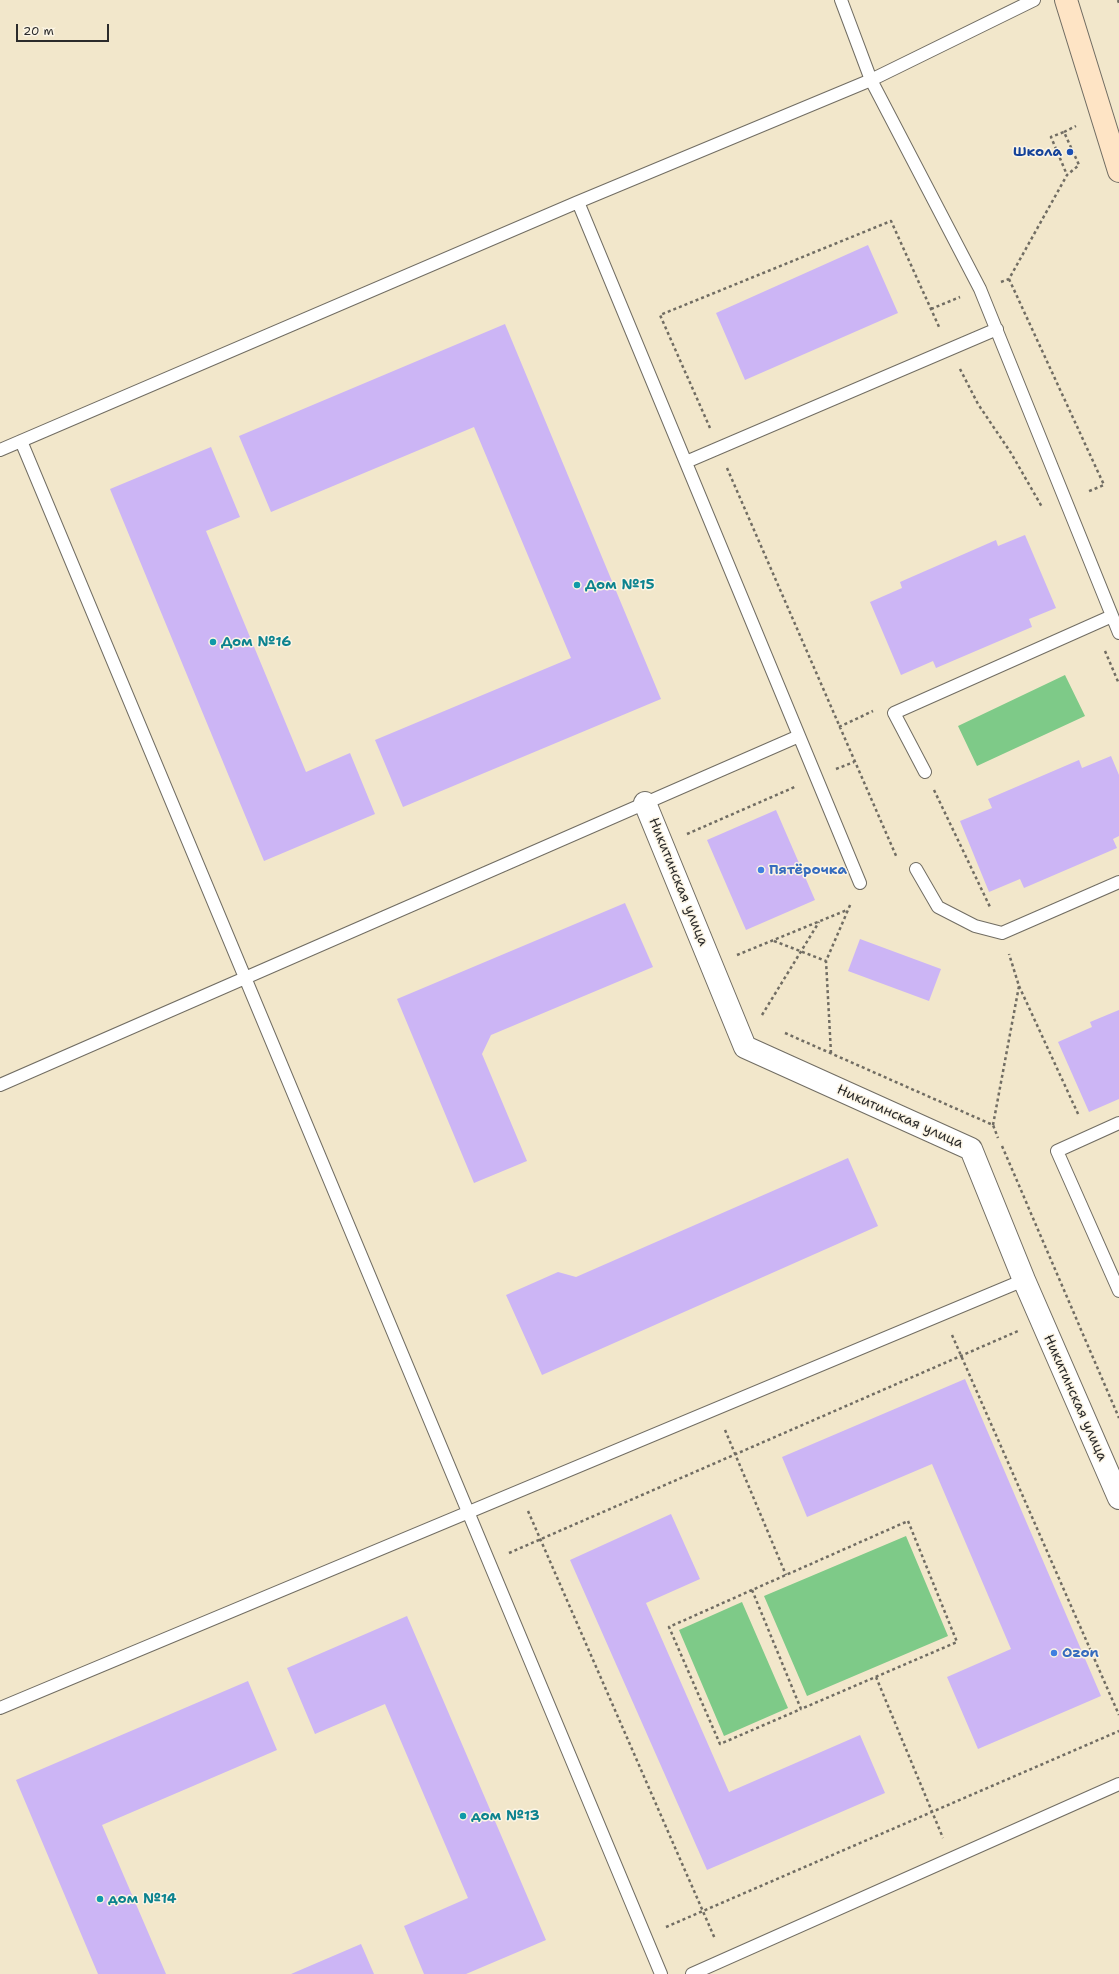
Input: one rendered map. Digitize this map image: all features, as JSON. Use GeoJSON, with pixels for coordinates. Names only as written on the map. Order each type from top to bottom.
{"type":"FeatureCollection","features":[{"type":"Feature","properties":{"kind":"street"},"geometry":{"type":"LineString","coordinates":[[1066,0],[1119,172]]}},
{"type":"Feature","properties":{"kind":"street","name":"Никитинская улица"},"geometry":{"type":"LineString","coordinates":[[645,803],[745,1047],[971,1149],[1024,1280],[1119,1498]]}},
{"type":"Feature","properties":{"kind":"lane"},"geometry":{"type":"LineString","coordinates":[[841,0],[871,80],[980,289],[1119,633]]}},
{"type":"Feature","properties":{"kind":"lane"},"geometry":{"type":"LineString","coordinates":[[0,450],[578,202],[871,80],[1034,0]]}},
{"type":"Feature","properties":{"kind":"lane"},"geometry":{"type":"LineString","coordinates":[[578,202],[860,883]]}},
{"type":"Feature","properties":{"kind":"lane"},"geometry":{"type":"LineString","coordinates":[[686,462],[997,329]]}},
{"type":"Feature","properties":{"kind":"lane"},"geometry":{"type":"LineString","coordinates":[[21,441],[661,1974]]}},
{"type":"Feature","properties":{"kind":"lane"},"geometry":{"type":"LineString","coordinates":[[926,772],[894,713],[1112,616]]}},
{"type":"Feature","properties":{"kind":"lane"},"geometry":{"type":"LineString","coordinates":[[0,1085],[799,736]]}},
{"type":"Feature","properties":{"kind":"lane"},"geometry":{"type":"LineString","coordinates":[[916,869],[938,908],[975,926],[1002,934],[1119,882]]}},
{"type":"Feature","properties":{"kind":"lane"},"geometry":{"type":"LineString","coordinates":[[1119,1123],[1057,1151],[1119,1291]]}},
{"type":"Feature","properties":{"kind":"lane"},"geometry":{"type":"LineString","coordinates":[[0,1708],[1024,1280]]}},
{"type":"Feature","properties":{"kind":"lane"},"geometry":{"type":"LineString","coordinates":[[692,1974],[1119,1784]]}},
{"type":"Feature","properties":{"kind":"path"},"geometry":{"type":"LineString","coordinates":[[931,309],[1009,278],[1068,175],[1078,165],[1064,132],[1051,137],[1068,175]]}},
{"type":"Feature","properties":{"kind":"path"},"geometry":{"type":"LineString","coordinates":[[916,869],[904,874],[660,315],[890,221],[950,349],[978,404],[1012,453],[1043,510],[1104,485],[1009,278]]}},
{"type":"Feature","properties":{"kind":"path"},"geometry":{"type":"LineString","coordinates":[[1094,624],[1119,684]]}},
{"type":"Feature","properties":{"kind":"path"},"geometry":{"type":"LineString","coordinates":[[663,846],[854,762]]}},
{"type":"Feature","properties":{"kind":"path"},"geometry":{"type":"LineString","coordinates":[[831,1053],[826,961],[860,883]]}},
{"type":"Feature","properties":{"kind":"path"},"geometry":{"type":"LineString","coordinates":[[732,957],[848,910]]}},
{"type":"Feature","properties":{"kind":"path"},"geometry":{"type":"LineString","coordinates":[[758,1021],[819,922]]}},
{"type":"Feature","properties":{"kind":"path"},"geometry":{"type":"LineString","coordinates":[[774,941],[826,961]]}},
{"type":"Feature","properties":{"kind":"path"},"geometry":{"type":"LineString","coordinates":[[1018,986],[1088,1136]]}},
{"type":"Feature","properties":{"kind":"path"},"geometry":{"type":"LineString","coordinates":[[488,1562],[1042,1320],[1072,1309]]}},
{"type":"Feature","properties":{"kind":"path"},"geometry":{"type":"LineString","coordinates":[[942,1314],[1119,1715]]}},
{"type":"Feature","properties":{"kind":"path"},"geometry":{"type":"LineString","coordinates":[[716,1409],[786,1575]]}},
{"type":"Feature","properties":{"kind":"path"},"geometry":{"type":"LineString","coordinates":[[520,1491],[724,1960]]}},
{"type":"Feature","properties":{"kind":"path"},"geometry":{"type":"LineString","coordinates":[[908,1522],[957,1642],[720,1744],[669,1627],[786,1575],[908,1522]]}},
{"type":"Feature","properties":{"kind":"path"},"geometry":{"type":"LineString","coordinates":[[752,1590],[801,1709]]}},
{"type":"Feature","properties":{"kind":"path"},"geometry":{"type":"LineString","coordinates":[[876,1677],[952,1859]]}},
{"type":"Feature","properties":{"kind":"path"},"geometry":{"type":"LineString","coordinates":[[645,1936],[1119,1731]]}},
{"type":"Feature","properties":{"kind":"green space"},"geometry":{"type":"Polygon","coordinates":[[[1065,675],[1085,716],[977,766],[958,726],[1065,675]]]}},
{"type":"Feature","properties":{"kind":"green space"},"geometry":{"type":"Polygon","coordinates":[[[906,1536],[948,1636],[807,1696],[764,1596],[906,1536]]]}},
{"type":"Feature","properties":{"kind":"green space"},"geometry":{"type":"Polygon","coordinates":[[[742,1602],[788,1708],[724,1736],[679,1630],[742,1602]]]}},
{"type":"Feature","properties":{"kind":"building"},"geometry":{"type":"Polygon","coordinates":[[[868,245],[898,313],[745,380],[716,313],[868,245]]]}},
{"type":"Feature","properties":{"kind":"building","name":"Дом №15"},"geometry":{"type":"Polygon","coordinates":[[[505,324],[661,699],[403,807],[375,740],[571,658],[474,427],[271,512],[239,436],[505,324]]]}},
{"type":"Feature","properties":{"kind":"building","name":"Дом №16"},"geometry":{"type":"Polygon","coordinates":[[[211,447],[240,517],[206,531],[306,772],[350,753],[375,814],[264,861],[110,489],[211,447]]]}},
{"type":"Feature","properties":{"kind":"building"},"geometry":{"type":"Polygon","coordinates":[[[1025,535],[1056,608],[1029,619],[1032,627],[936,668],[933,661],[901,675],[870,602],[902,588],[900,582],[996,540],[998,546],[1025,535]]]}},
{"type":"Feature","properties":{"kind":"building"},"geometry":{"type":"Polygon","coordinates":[[[1111,756],[1119,775],[1119,836],[1113,839],[1117,848],[1024,888],[1020,879],[989,892],[960,821],[992,808],[988,799],[1079,760],[1082,768],[1111,756]]]}},
{"type":"Feature","properties":{"kind":"building","name":"Пятёрочка"},"geometry":{"type":"Polygon","coordinates":[[[776,810],[815,900],[746,930],[707,840],[776,810]]]}},
{"type":"Feature","properties":{"kind":"building"},"geometry":{"type":"Polygon","coordinates":[[[625,903],[653,967],[491,1035],[482,1054],[527,1161],[474,1183],[397,999],[625,903]]]}},
{"type":"Feature","properties":{"kind":"building"},"geometry":{"type":"Polygon","coordinates":[[[860,939],[941,969],[929,1001],[848,971],[860,939]]]}},
{"type":"Feature","properties":{"kind":"building"},"geometry":{"type":"Polygon","coordinates":[[[1119,1010],[1119,1099],[1089,1112],[1058,1042],[1092,1027],[1090,1022],[1119,1010]]]}},
{"type":"Feature","properties":{"kind":"building"},"geometry":{"type":"Polygon","coordinates":[[[848,1158],[878,1226],[542,1375],[506,1295],[558,1272],[576,1277],[848,1158]]]}},
{"type":"Feature","properties":{"kind":"building"},"geometry":{"type":"Polygon","coordinates":[[[965,1379],[1101,1696],[978,1749],[947,1677],[1011,1649],[932,1464],[807,1517],[782,1457],[965,1379]]]}},
{"type":"Feature","properties":{"kind":"building"},"geometry":{"type":"Polygon","coordinates":[[[671,1514],[700,1579],[646,1603],[729,1792],[860,1735],[885,1793],[707,1870],[570,1560],[671,1514]]]}},
{"type":"Feature","properties":{"kind":"building","name":"дом №13"},"geometry":{"type":"Polygon","coordinates":[[[407,1616],[546,1940],[466,1974],[424,1974],[404,1926],[468,1898],[385,1704],[315,1734],[287,1668],[407,1616]]]}},
{"type":"Feature","properties":{"kind":"building","name":"дом №14"},"geometry":{"type":"Polygon","coordinates":[[[248,1681],[277,1750],[102,1825],[166,1974],[98,1974],[16,1780],[248,1681]]]}},
{"type":"Feature","properties":{"kind":"building"},"geometry":{"type":"Polygon","coordinates":[[[361,1944],[374,1974],[291,1974],[361,1944]]]}},
{"type":"Feature","properties":{"kind":"place","name":"Школа"},"geometry":{"type":"Point","coordinates":[1070,152]}},
{"type":"Feature","properties":{"kind":"place","name":"Дом №15"},"geometry":{"type":"Point","coordinates":[577,585]}},
{"type":"Feature","properties":{"kind":"place","name":"Дом №16"},"geometry":{"type":"Point","coordinates":[213,642]}},
{"type":"Feature","properties":{"kind":"place","name":"Пятёрочка"},"geometry":{"type":"Point","coordinates":[761,870]}},
{"type":"Feature","properties":{"kind":"place","name":"Ozon"},"geometry":{"type":"Point","coordinates":[1054,1653]}},
{"type":"Feature","properties":{"kind":"place","name":"дом №13"},"geometry":{"type":"Point","coordinates":[463,1816]}},
{"type":"Feature","properties":{"kind":"place","name":"дом №14"},"geometry":{"type":"Point","coordinates":[100,1899]}}]}
